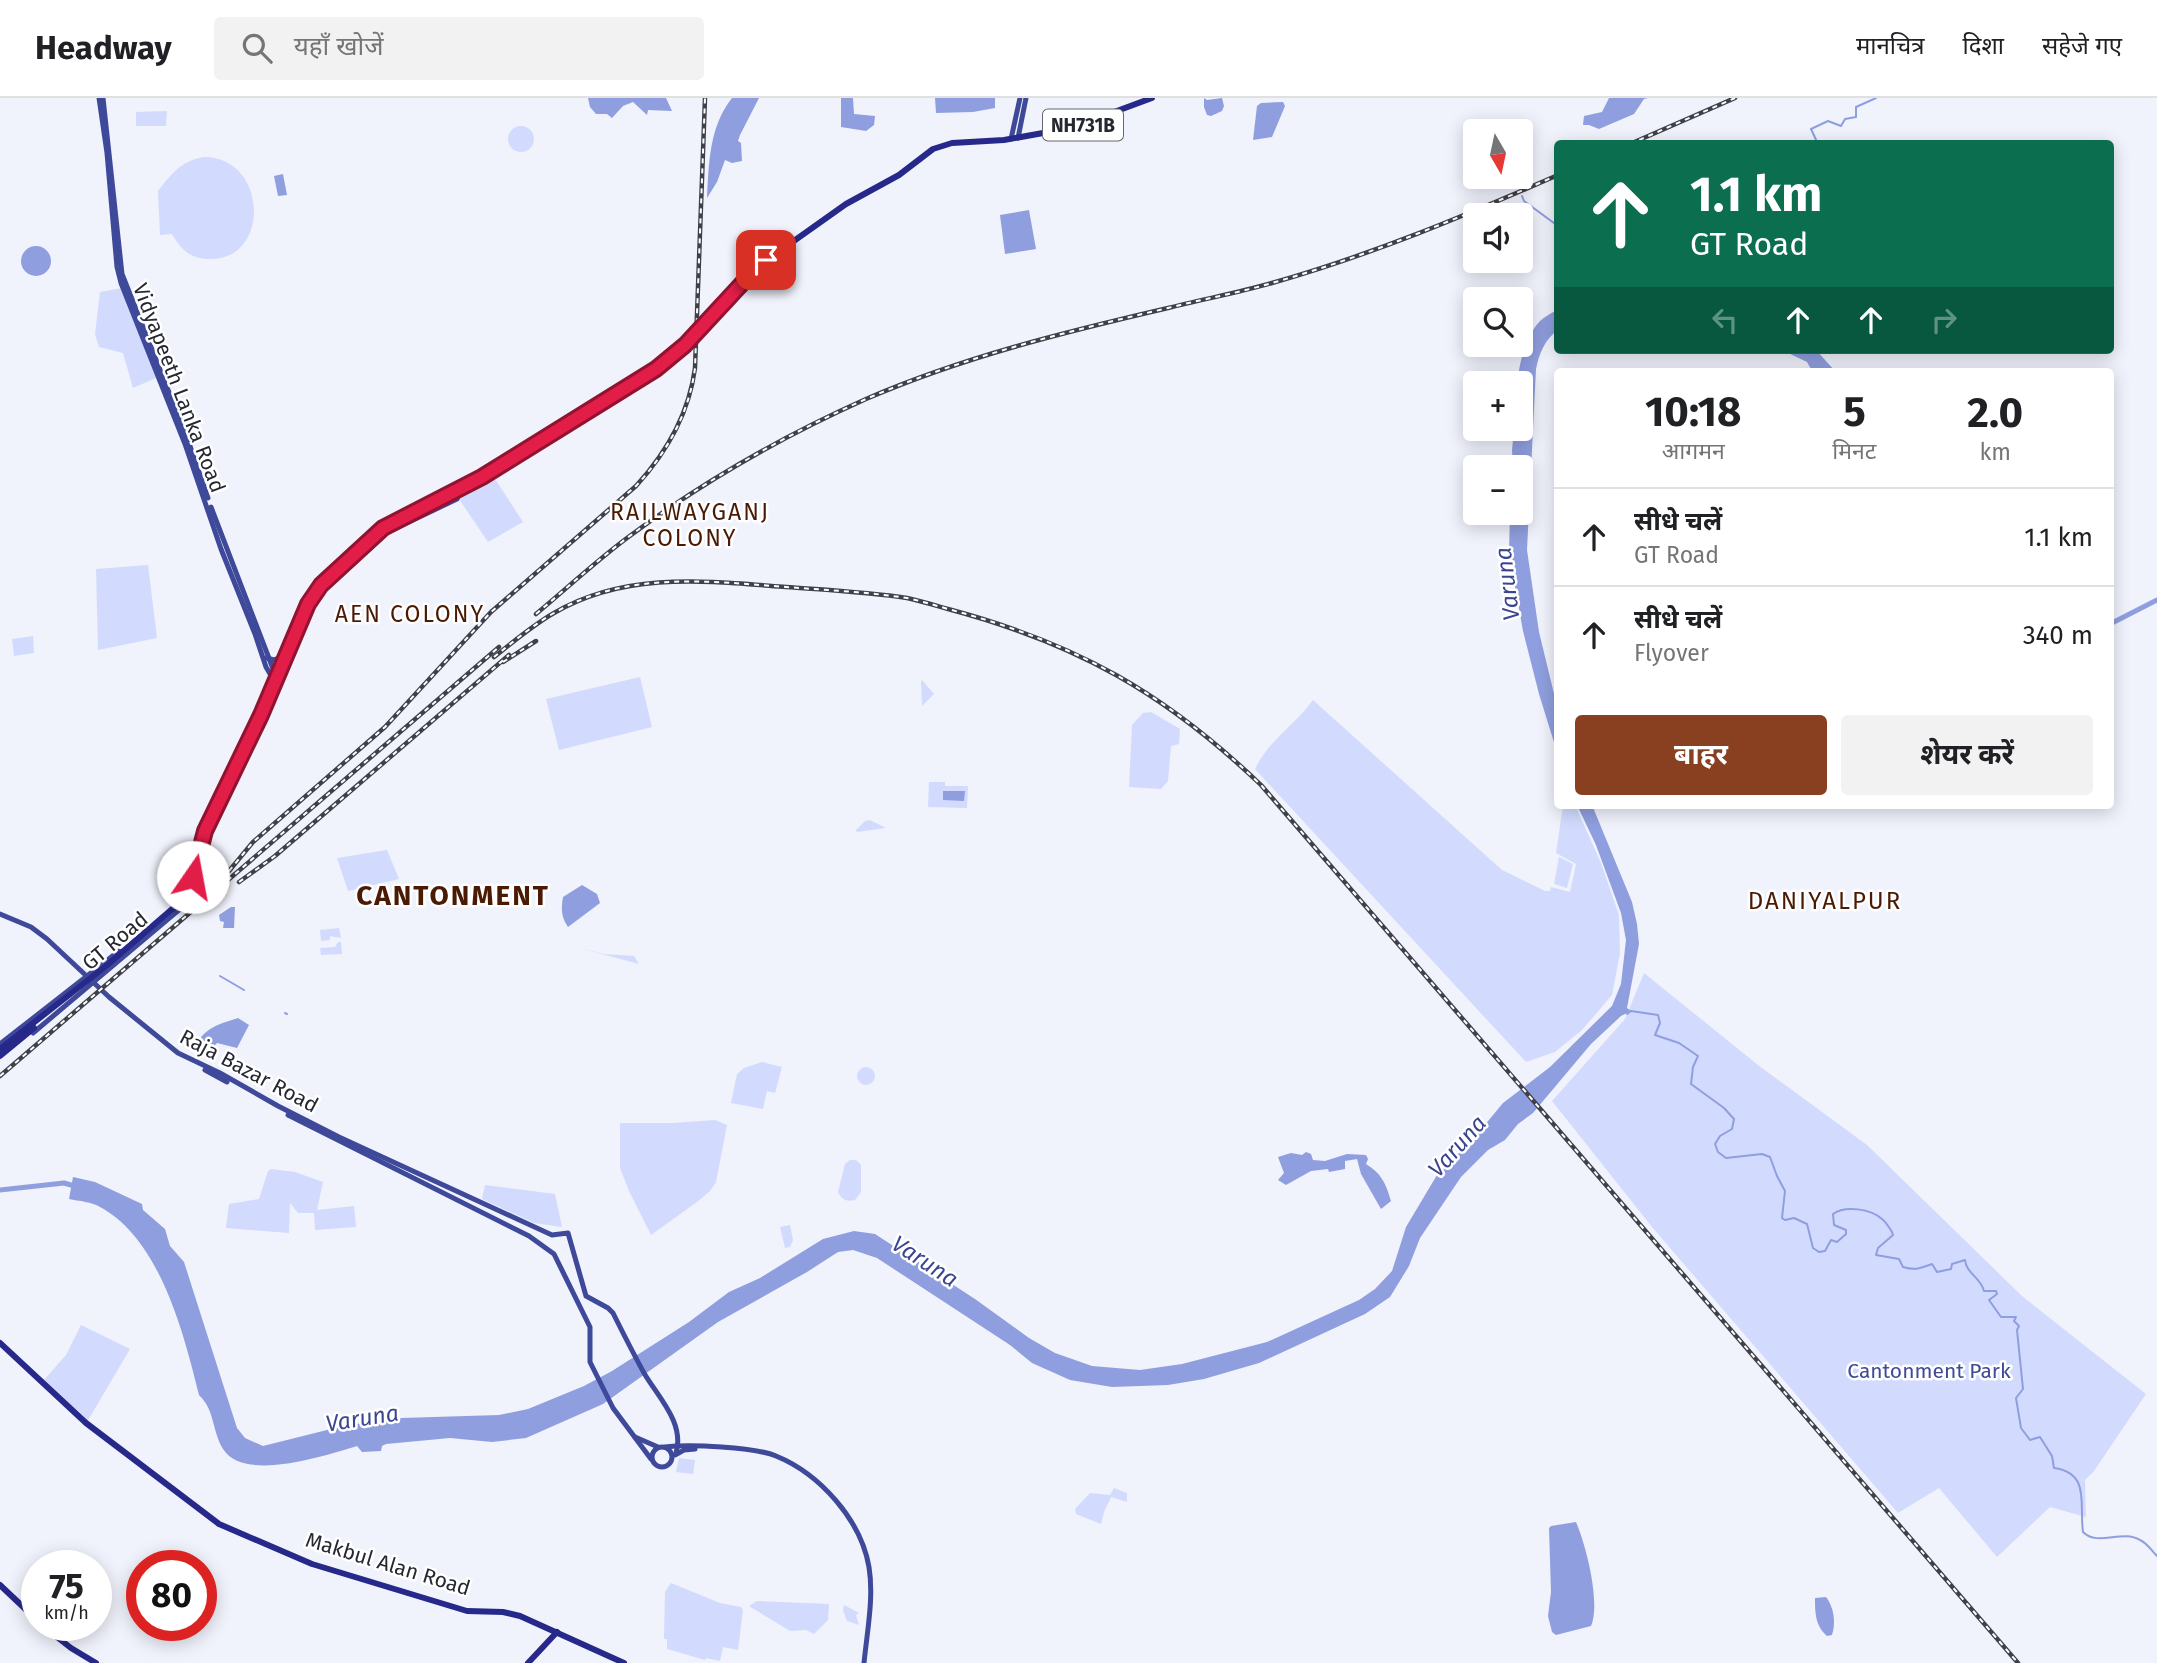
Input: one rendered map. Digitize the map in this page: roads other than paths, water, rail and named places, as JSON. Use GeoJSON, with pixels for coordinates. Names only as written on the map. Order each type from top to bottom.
{"type":"FeatureCollection","features":[{"type":"Feature","properties":{"kind":"highway","name":"NH731B"},"geometry":{"type":"LineString","coordinates":[[1015,138],[1085,124],[1153,98]]}},
{"type":"Feature","properties":{"kind":"highway","name":"GT Road"},"geometry":{"type":"LineString","coordinates":[[456,493],[673,356],[755,270],[833,208],[888,178],[930,147],[955,141],[1015,138]]}},
{"type":"Feature","properties":{"kind":"highway"},"geometry":{"type":"LineString","coordinates":[[1,1050],[185,898],[205,831],[261,715],[312,596],[383,528],[456,493]]}},
{"type":"Feature","properties":{"kind":"highway","name":"Makbul Alan Road"},"geometry":{"type":"LineString","coordinates":[[0,1340],[86,1423],[227,1528],[312,1564],[467,1611],[511,1614],[624,1663]]}},
{"type":"Feature","properties":{"kind":"highway"},"geometry":{"type":"LineString","coordinates":[[0,1587],[21,1607]]}},
{"type":"Feature","properties":{"kind":"highway"},"geometry":{"type":"LineString","coordinates":[[530,1663],[560,1634]]}},
{"type":"Feature","properties":{"kind":"highway"},"geometry":{"type":"LineString","coordinates":[[57,1641],[94,1663]]}},
{"type":"Feature","properties":{"kind":"main road","name":"Vidyapeeth Lanka Road"},"geometry":{"type":"LineString","coordinates":[[101,98],[122,274],[189,443],[235,580],[274,677]]}},
{"type":"Feature","properties":{"kind":"main road"},"geometry":{"type":"LineString","coordinates":[[1015,138],[1023,98]]}},
{"type":"Feature","properties":{"kind":"main road","name":"GT Road"},"geometry":{"type":"LineString","coordinates":[[456,493],[457,499],[388,532],[314,602],[253,745],[206,841],[193,898],[8,1054],[1,1050],[85,977],[144,932],[181,898],[191,878],[200,836],[255,724],[283,656],[306,603],[320,584],[382,527],[456,493]]}},
{"type":"Feature","properties":{"kind":"main road","name":"Vidyapeeth Lanka Road"},"geometry":{"type":"LineString","coordinates":[[251,618],[266,667],[274,677]]}},
{"type":"Feature","properties":{"kind":"main road"},"geometry":{"type":"LineString","coordinates":[[267,658],[274,660],[283,656]]}},
{"type":"Feature","properties":{"kind":"main road","name":"Raja Bazar Road"},"geometry":{"type":"LineString","coordinates":[[0,915],[37,934],[175,1056],[430,1183]]}},
{"type":"Feature","properties":{"kind":"main road"},"geometry":{"type":"LineString","coordinates":[[430,1183],[552,1235],[568,1233],[586,1296],[613,1313],[673,1419],[678,1446],[668,1465],[663,1468],[654,1465],[613,1408],[590,1362],[590,1326],[554,1254],[529,1236],[430,1183]]}},
{"type":"Feature","properties":{"kind":"main road"},"geometry":{"type":"LineString","coordinates":[[632,1436],[662,1447],[674,1455]]}},
{"type":"Feature","properties":{"kind":"main road"},"geometry":{"type":"LineString","coordinates":[[651,1459],[652,1452],[662,1447],[678,1446],[712,1447],[775,1455],[825,1489],[843,1510],[862,1544],[869,1564],[864,1663]]}},
{"type":"Feature","properties":{"kind":"main road"},"geometry":{"type":"LineString","coordinates":[[674,1455],[691,1449],[712,1447]]}},
{"type":"Feature","properties":{"kind":"water"},"geometry":{"type":"Polygon","coordinates":[[[588,98],[666,98],[672,111],[648,110],[647,115],[633,102],[623,106],[612,118],[607,114],[596,114],[590,107],[588,98]]]}},
{"type":"Feature","properties":{"kind":"water"},"geometry":{"type":"Polygon","coordinates":[[[732,98],[759,98],[738,141],[741,143],[742,161],[732,163],[725,160],[717,182],[707,198],[715,133],[724,109],[732,98]]]}},
{"type":"Feature","properties":{"kind":"water"},"geometry":{"type":"Polygon","coordinates":[[[841,98],[853,98],[854,114],[875,116],[874,125],[866,131],[841,127],[841,98]]]}},
{"type":"Feature","properties":{"kind":"water"},"geometry":{"type":"Polygon","coordinates":[[[935,98],[995,98],[995,108],[973,112],[936,113],[935,98]]]}},
{"type":"Feature","properties":{"kind":"water"},"geometry":{"type":"Polygon","coordinates":[[[1204,98],[1222,98],[1222,111],[1207,115],[1204,98]]]}},
{"type":"Feature","properties":{"kind":"water"},"geometry":{"type":"Polygon","coordinates":[[[1609,98],[1648,98],[1644,99],[1634,114],[1599,129],[1583,125],[1584,116],[1602,112],[1609,98]]]}},
{"type":"Feature","properties":{"kind":"water"},"geometry":{"type":"Polygon","coordinates":[[[1283,102],[1285,106],[1272,137],[1253,140],[1257,106],[1261,103],[1283,102]]]}},
{"type":"Feature","properties":{"kind":"water"},"geometry":{"type":"Polygon","coordinates":[[[283,174],[287,195],[278,196],[274,176],[283,174]]]}},
{"type":"Feature","properties":{"kind":"water"},"geometry":{"type":"Polygon","coordinates":[[[1029,210],[1036,249],[1005,254],[1000,215],[1029,210]]]}},
{"type":"Feature","properties":{"kind":"water"},"geometry":{"type":"Polygon","coordinates":[[[36,246],[47,250],[51,261],[47,272],[36,276],[25,272],[21,261],[25,250],[36,246]]]}},
{"type":"Feature","properties":{"kind":"water"},"geometry":{"type":"Polygon","coordinates":[[[1554,312],[1554,334],[1543,347],[1536,369],[1533,429],[1533,371],[1520,371],[1522,357],[1533,357],[1535,327],[1554,312]]]}},
{"type":"Feature","properties":{"kind":"water"},"geometry":{"type":"Polygon","coordinates":[[[1790,354],[1820,354],[1832,368],[1810,368],[1807,362],[1790,354]]]}},
{"type":"Feature","properties":{"kind":"water"},"geometry":{"type":"Polygon","coordinates":[[[1513,441],[1532,441],[1532,455],[1512,455],[1513,441]]]}},
{"type":"Feature","properties":{"kind":"water"},"geometry":{"type":"Polygon","coordinates":[[[1510,525],[1528,525],[1527,550],[1539,632],[1554,694],[1554,742],[1523,631],[1509,553],[1510,525]]]}},
{"type":"Feature","properties":{"kind":"water"},"geometry":{"type":"Polygon","coordinates":[[[943,791],[965,791],[964,801],[943,800],[943,791]]]}},
{"type":"Feature","properties":{"kind":"water"},"geometry":{"type":"Polygon","coordinates":[[[1579,809],[1594,809],[1632,902],[1639,944],[1627,1008],[1631,1011],[1621,1016],[1591,1044],[1533,1113],[1518,1124],[1505,1140],[1488,1150],[1461,1177],[1420,1238],[1409,1266],[1390,1297],[1365,1314],[1259,1363],[1204,1379],[1168,1385],[1112,1387],[1070,1380],[1032,1363],[1010,1345],[877,1258],[853,1250],[838,1252],[718,1322],[603,1404],[526,1438],[492,1442],[450,1438],[386,1444],[381,1451],[362,1452],[357,1446],[287,1464],[249,1464],[234,1459],[219,1442],[211,1414],[199,1395],[177,1317],[154,1264],[139,1241],[121,1222],[100,1207],[69,1199],[73,1177],[95,1182],[142,1204],[143,1210],[165,1229],[170,1246],[184,1262],[237,1428],[245,1438],[263,1446],[347,1425],[401,1418],[499,1415],[528,1409],[584,1386],[612,1371],[689,1322],[729,1292],[760,1278],[823,1239],[854,1231],[875,1234],[1055,1353],[1092,1366],[1140,1370],[1182,1364],[1267,1342],[1359,1300],[1375,1289],[1392,1271],[1406,1227],[1437,1175],[1474,1138],[1503,1103],[1550,1067],[1612,1006],[1621,984],[1626,940],[1621,913],[1596,845],[1579,809]]]}},
{"type":"Feature","properties":{"kind":"water"},"geometry":{"type":"Polygon","coordinates":[[[582,885],[597,894],[600,903],[568,927],[562,913],[563,897],[582,885]]]}},
{"type":"Feature","properties":{"kind":"water"},"geometry":{"type":"Polygon","coordinates":[[[235,907],[234,928],[223,928],[224,922],[220,921],[219,915],[235,907]]]}},
{"type":"Feature","properties":{"kind":"water"},"geometry":{"type":"Polygon","coordinates":[[[238,1018],[249,1025],[237,1048],[217,1043],[210,1051],[197,1045],[208,1030],[238,1018]]]}},
{"type":"Feature","properties":{"kind":"water"},"geometry":{"type":"Polygon","coordinates":[[[1306,1152],[1311,1154],[1313,1160],[1325,1161],[1347,1154],[1366,1155],[1366,1164],[1383,1180],[1391,1201],[1381,1209],[1361,1174],[1357,1159],[1345,1161],[1345,1169],[1311,1171],[1286,1185],[1278,1180],[1284,1173],[1278,1157],[1291,1153],[1302,1155],[1306,1152]]]}},
{"type":"Feature","properties":{"kind":"water"},"geometry":{"type":"Polygon","coordinates":[[[1576,1522],[1591,1574],[1594,1616],[1591,1626],[1556,1635],[1552,1632],[1548,1616],[1551,1592],[1549,1528],[1576,1522]]]}},
{"type":"Feature","properties":{"kind":"water"},"geometry":{"type":"Polygon","coordinates":[[[1826,1597],[1834,1620],[1832,1635],[1827,1636],[1818,1623],[1815,1603],[1815,1598],[1826,1597]]]}},
{"type":"Feature","properties":{"kind":"waterway"},"geometry":{"type":"LineString","coordinates":[[1816,140],[1811,129],[1828,121],[1841,126],[1845,119],[1856,117],[1856,107],[1876,98]]}},
{"type":"Feature","properties":{"kind":"waterway"},"geometry":{"type":"LineString","coordinates":[[1522,196],[1524,201],[1554,223]]}},
{"type":"Feature","properties":{"kind":"waterway","name":"Varuna"},"geometry":{"type":"LineString","coordinates":[[2114,622],[2157,600]]}},
{"type":"Feature","properties":{"kind":"waterway"},"geometry":{"type":"LineString","coordinates":[[220,976],[244,990]]}},
{"type":"Feature","properties":{"kind":"waterway"},"geometry":{"type":"LineString","coordinates":[[1627,1014],[1631,1011],[1658,1015],[1660,1023],[1655,1035],[1679,1043],[1698,1056],[1693,1067],[1691,1084],[1724,1108],[1734,1119],[1732,1129],[1720,1136],[1715,1144],[1718,1152],[1726,1158],[1762,1154],[1770,1157],[1785,1191],[1782,1218],[1794,1218],[1807,1224],[1813,1248],[1819,1252],[1825,1251],[1831,1240],[1837,1242],[1846,1234],[1846,1230],[1834,1225],[1833,1214],[1851,1209],[1865,1211],[1883,1220],[1893,1235],[1878,1248],[1876,1255],[1899,1259],[1903,1267],[1908,1268],[1918,1269],[1932,1264],[1937,1272],[1951,1269],[1952,1264],[1965,1260],[1984,1291],[1996,1291],[1997,1294],[1989,1300],[2001,1317],[2016,1317],[2014,1321],[2019,1326],[2017,1330],[2023,1389],[2016,1398],[2021,1428],[2030,1440],[2040,1437],[2052,1456],[2054,1468],[2074,1476],[2081,1492],[2083,1532],[2096,1538],[2133,1537],[2145,1543],[2157,1556]]}},
{"type":"Feature","properties":{"kind":"waterway","name":"Varuna"},"geometry":{"type":"LineString","coordinates":[[0,1190],[64,1183],[78,1187]]}},
{"type":"Feature","properties":{"kind":"railway"},"geometry":{"type":"LineString","coordinates":[[229,871],[253,842],[385,727],[491,612],[636,486],[667,446],[688,401],[695,368],[705,98]]}},
{"type":"Feature","properties":{"kind":"railway"},"geometry":{"type":"LineString","coordinates":[[1639,140],[1735,98]]}},
{"type":"Feature","properties":{"kind":"railway"},"geometry":{"type":"LineString","coordinates":[[536,614],[615,547],[684,498],[773,445],[866,399],[940,370],[1015,347],[1309,272],[1417,234],[1554,177]]}},
{"type":"Feature","properties":{"kind":"railway"},"geometry":{"type":"LineString","coordinates":[[494,657],[554,613],[609,590],[667,582],[726,583],[862,593],[922,602],[1037,638],[1078,655],[1154,698],[1190,723],[1261,785],[2018,1663]]}},
{"type":"Feature","properties":{"kind":"railway"},"geometry":{"type":"LineString","coordinates":[[503,662],[536,641]]}},
{"type":"Feature","properties":{"kind":"railway"},"geometry":{"type":"LineString","coordinates":[[0,1076],[499,647]]}},
{"type":"Feature","properties":{"kind":"railway"},"geometry":{"type":"LineString","coordinates":[[239,882],[275,856],[509,655]]}},
{"type":"Feature","properties":{"kind":"district","name":"RAILWAYGANJ COLONY"},"geometry":{"type":"Point","coordinates":[690,525]}},
{"type":"Feature","properties":{"kind":"district","name":"AEN COLONY"},"geometry":{"type":"Point","coordinates":[410,614]}},
{"type":"Feature","properties":{"kind":"district","name":"CANTONMENT"},"geometry":{"type":"Point","coordinates":[453,895]}},
{"type":"Feature","properties":{"kind":"district","name":"DANIYALPUR"},"geometry":{"type":"Point","coordinates":[1825,901]}},
{"type":"Feature","properties":{"kind":"park label","name":"Cantonment Park"},"geometry":{"type":"Point","coordinates":[1929,1371]}}]}
